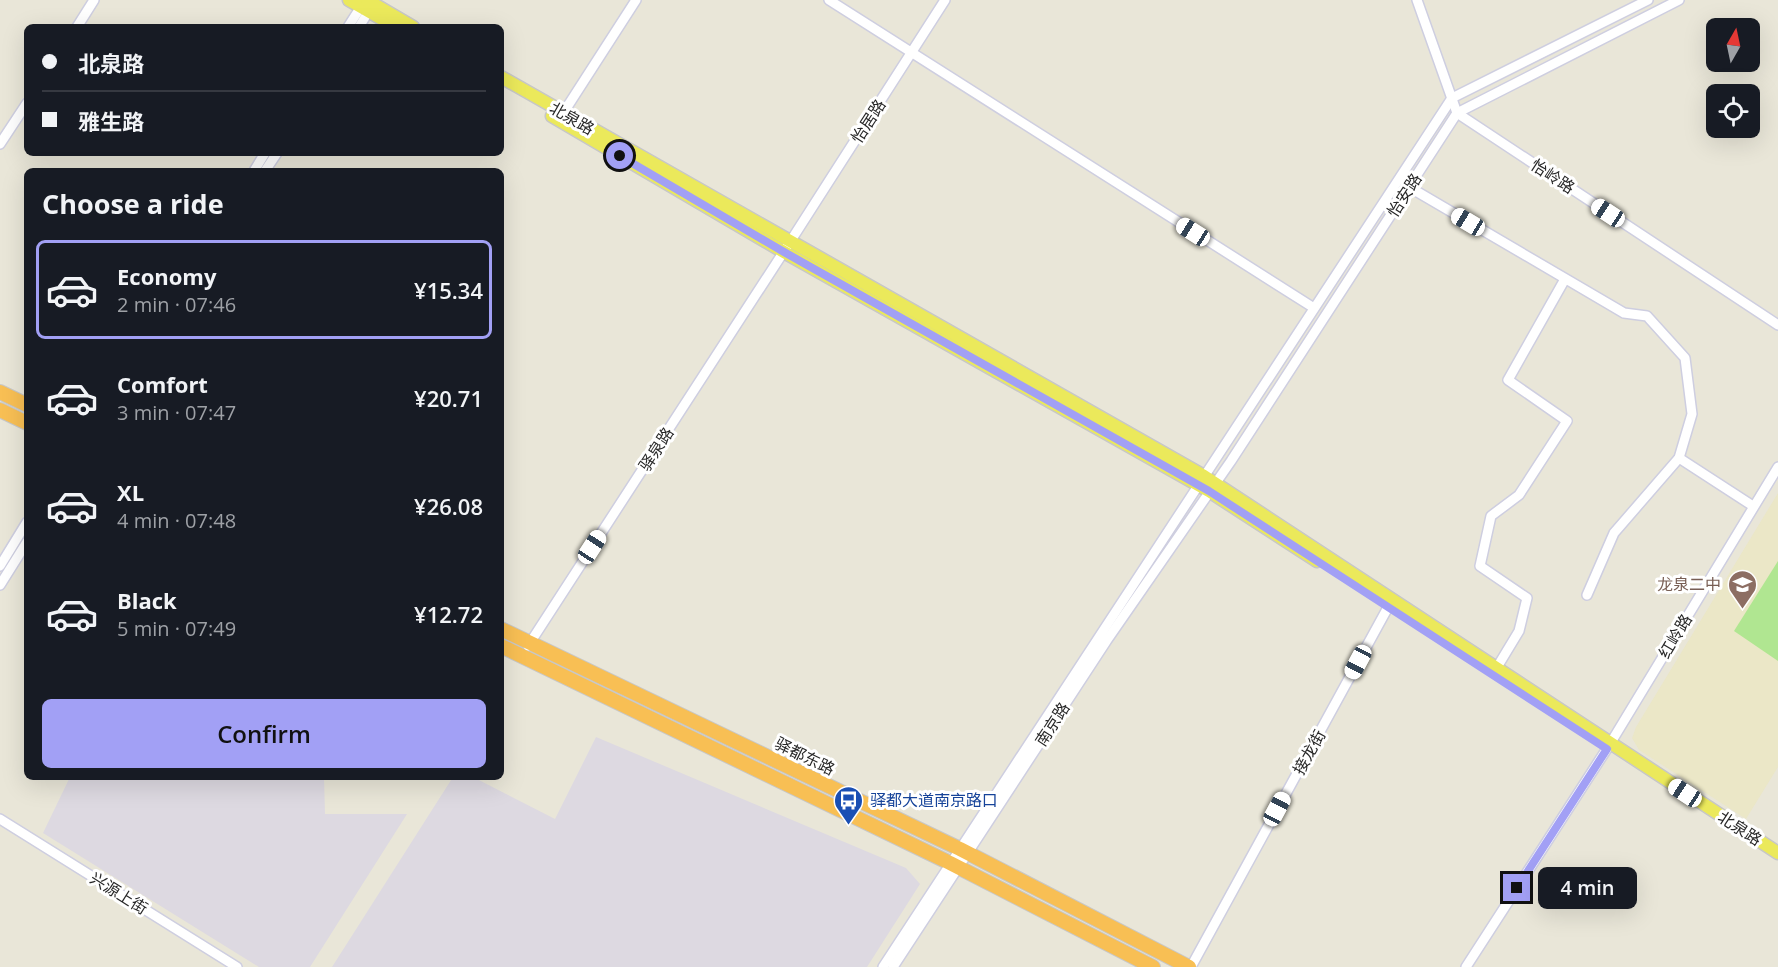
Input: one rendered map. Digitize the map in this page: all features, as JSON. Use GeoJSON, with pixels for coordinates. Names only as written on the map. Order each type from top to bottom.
{"type":"FeatureCollection","features":[{"type":"Feature","properties":{"kind":"highway"},"geometry":{"type":"LineString","coordinates":[[0,392],[24,404]]}},
{"type":"Feature","properties":{"kind":"highway"},"geometry":{"type":"LineString","coordinates":[[0,410],[24,422]]}},
{"type":"Feature","properties":{"kind":"highway","name":"驿都东路"},"geometry":{"type":"LineString","coordinates":[[504,630],[964,851],[1190,967]]}},
{"type":"Feature","properties":{"kind":"highway","name":"驿都东路"},"geometry":{"type":"LineString","coordinates":[[504,647],[955,865],[1153,967]]}},
{"type":"Feature","properties":{"kind":"main road"},"geometry":{"type":"LineString","coordinates":[[349,0],[369,4],[407,24]]}},
{"type":"Feature","properties":{"kind":"main road"},"geometry":{"type":"LineString","coordinates":[[369,4],[392,24]]}},
{"type":"Feature","properties":{"kind":"main road","name":"北泉路"},"geometry":{"type":"LineString","coordinates":[[504,79],[561,116],[787,247],[1206,484],[1778,859]]}},
{"type":"Feature","properties":{"kind":"main road","name":"北泉路"},"geometry":{"type":"LineString","coordinates":[[504,88],[561,116]]}},
{"type":"Feature","properties":{"kind":"main road","name":"北泉路"},"geometry":{"type":"LineString","coordinates":[[1390,604],[1496,669],[1608,747],[1778,853]]}},
{"type":"Feature","properties":{"kind":"street"},"geometry":{"type":"LineString","coordinates":[[79,24],[94,0]]}},
{"type":"Feature","properties":{"kind":"street"},"geometry":{"type":"LineString","coordinates":[[561,116],[636,0]]}},
{"type":"Feature","properties":{"kind":"street"},"geometry":{"type":"LineString","coordinates":[[829,0],[1314,308]]}},
{"type":"Feature","properties":{"kind":"street","name":"怡居路"},"geometry":{"type":"LineString","coordinates":[[787,247],[945,0]]}},
{"type":"Feature","properties":{"kind":"street"},"geometry":{"type":"LineString","coordinates":[[1418,0],[1457,113],[1679,0]]}},
{"type":"Feature","properties":{"kind":"street"},"geometry":{"type":"LineString","coordinates":[[1452,98],[1648,0]]}},
{"type":"Feature","properties":{"kind":"street"},"geometry":{"type":"LineString","coordinates":[[351,24],[369,4]]}},
{"type":"Feature","properties":{"kind":"street"},"geometry":{"type":"LineString","coordinates":[[360,24],[369,4]]}},
{"type":"Feature","properties":{"kind":"street","name":"怡安路"},"geometry":{"type":"LineString","coordinates":[[1206,484],[1314,308],[1452,98]]}},
{"type":"Feature","properties":{"kind":"street"},"geometry":{"type":"LineString","coordinates":[[0,144],[24,108]]}},
{"type":"Feature","properties":{"kind":"street","name":"怡安路"},"geometry":{"type":"LineString","coordinates":[[1206,484],[1237,451],[1457,113]]}},
{"type":"Feature","properties":{"kind":"street","name":"怡岭路"},"geometry":{"type":"LineString","coordinates":[[1457,113],[1778,326]]}},
{"type":"Feature","properties":{"kind":"street"},"geometry":{"type":"LineString","coordinates":[[1409,187],[1624,313],[1647,316],[1685,358],[1692,414],[1679,458],[1614,532],[1587,595]]}},
{"type":"Feature","properties":{"kind":"street","name":"驿泉路"},"geometry":{"type":"LineString","coordinates":[[522,656],[787,247]]}},
{"type":"Feature","properties":{"kind":"street"},"geometry":{"type":"LineString","coordinates":[[1496,669],[1520,631],[1527,597],[1480,566],[1491,516],[1519,495],[1568,421],[1508,380],[1565,279]]}},
{"type":"Feature","properties":{"kind":"street"},"geometry":{"type":"LineString","coordinates":[[1679,458],[1753,506]]}},
{"type":"Feature","properties":{"kind":"street","name":"红岭路"},"geometry":{"type":"LineString","coordinates":[[1466,967],[1608,747],[1778,467]]}},
{"type":"Feature","properties":{"kind":"street","name":"南京路"},"geometry":{"type":"LineString","coordinates":[[893,967],[964,851],[1107,640],[1206,484]]}},
{"type":"Feature","properties":{"kind":"street"},"geometry":{"type":"LineString","coordinates":[[0,566],[24,527]]}},
{"type":"Feature","properties":{"kind":"street"},"geometry":{"type":"LineString","coordinates":[[0,585],[24,547]]}},
{"type":"Feature","properties":{"kind":"street","name":"接龙街"},"geometry":{"type":"LineString","coordinates":[[1190,967],[1390,604]]}},
{"type":"Feature","properties":{"kind":"street","name":"兴源上街"},"geometry":{"type":"LineString","coordinates":[[0,819],[237,967]]}},
{"type":"Feature","properties":{"kind":"street"},"geometry":{"type":"LineString","coordinates":[[883,967],[955,865]]}},
{"type":"Feature","properties":{"kind":"shaded area","name":"龙泉二中"},"geometry":{"type":"Polygon","coordinates":[[[1778,493],[1778,767],[1746,819],[1639,750],[1632,738],[1636,727],[1778,493]]]}},
{"type":"Feature","properties":{"kind":"shaded area"},"geometry":{"type":"Polygon","coordinates":[[[596,737],[906,868],[920,884],[867,967],[332,967],[451,780],[479,780],[555,819],[596,737]]]}},
{"type":"Feature","properties":{"kind":"shaded area"},"geometry":{"type":"Polygon","coordinates":[[[69,780],[324,780],[325,814],[407,814],[310,967],[259,967],[43,833],[69,780]]]}},
{"type":"Feature","properties":{"kind":"green space"},"geometry":{"type":"Polygon","coordinates":[[[1778,561],[1778,661],[1734,631],[1778,561]]]}},
{"type":"Feature","properties":{"kind":"place","name":"龙泉二中"},"geometry":{"type":"Point","coordinates":[1742,610]}},
{"type":"Feature","properties":{"kind":"place","name":"驿都大道南京路口"},"geometry":{"type":"Point","coordinates":[849,826]}},
{"type":"Feature","properties":{"kind":"route"},"geometry":{"type":"LineString","coordinates":[[620,156],[784,252],[1209,491],[1607,749],[1517,888]]}}]}
